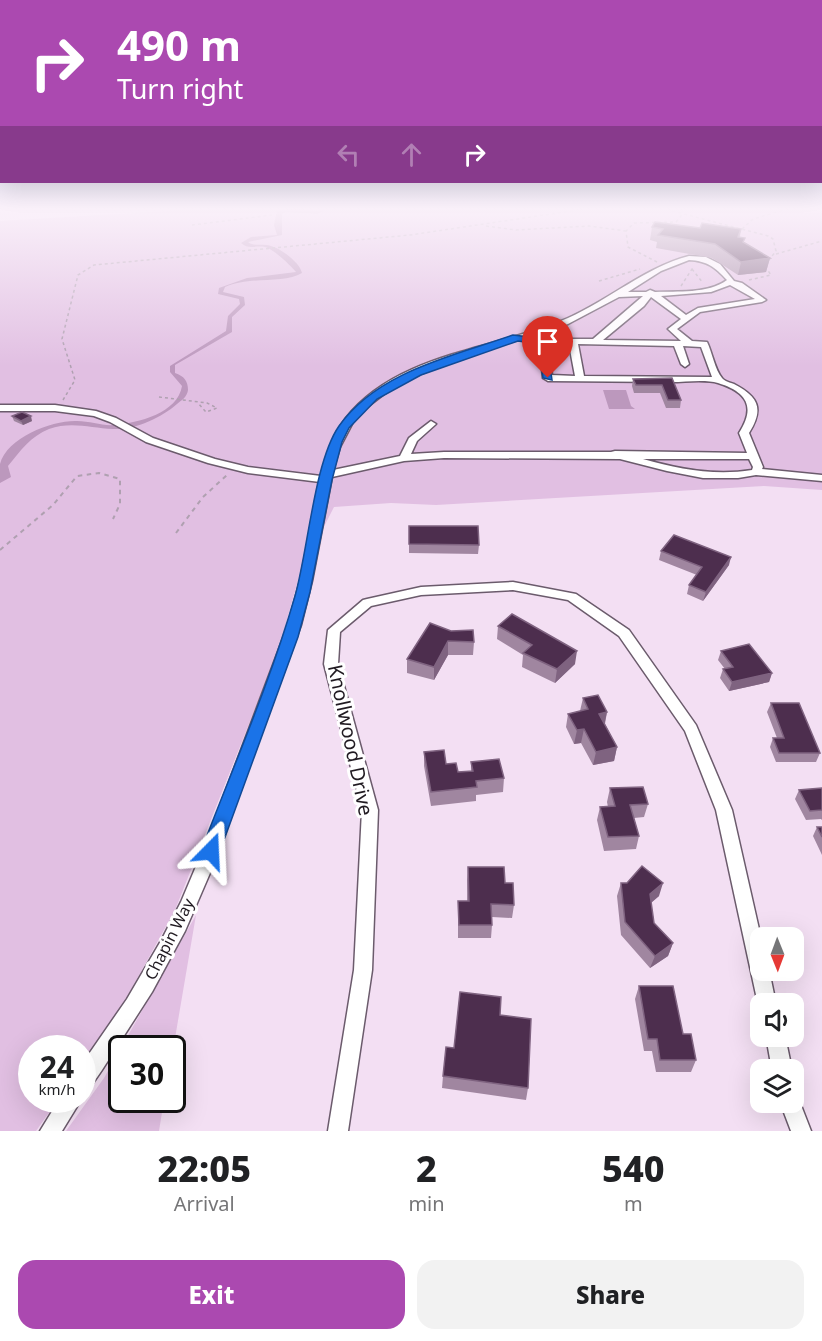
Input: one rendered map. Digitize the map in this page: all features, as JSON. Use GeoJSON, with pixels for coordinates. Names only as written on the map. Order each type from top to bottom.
{"type":"FeatureCollection","features":[{"type":"Feature","properties":{"kind":"street"},"geometry":{"type":"LineString","coordinates":[[619,295],[646,272],[675,261],[694,266],[717,267]]}},
{"type":"Feature","properties":{"kind":"street"},"geometry":{"type":"LineString","coordinates":[[690,345],[672,329],[698,310],[762,300],[731,281],[717,267],[703,261]]}},
{"type":"Feature","properties":{"kind":"street"},"geometry":{"type":"LineString","coordinates":[[646,272],[645,284],[651,292],[686,319]]}},
{"type":"Feature","properties":{"kind":"street"},"geometry":{"type":"LineString","coordinates":[[619,295],[713,290],[731,281]]}},
{"type":"Feature","properties":{"kind":"street"},"geometry":{"type":"LineString","coordinates":[[594,343],[641,304],[651,292]]}},
{"type":"Feature","properties":{"kind":"street","name":"Chapin Way"},"geometry":{"type":"LineString","coordinates":[[96,1062],[126,1020],[179,925],[211,851],[291,637],[303,592],[327,477],[336,442],[344,427],[374,397],[417,372],[565,322],[619,295]]}},
{"type":"Feature","properties":{"kind":"street"},"geometry":{"type":"LineString","coordinates":[[517,338],[543,342],[704,344],[718,380]]}},
{"type":"Feature","properties":{"kind":"street"},"geometry":{"type":"LineString","coordinates":[[543,342],[548,378],[718,380],[738,389],[750,398],[754,406],[755,414],[744,432],[758,467],[756,472]]}},
{"type":"Feature","properties":{"kind":"street"},"geometry":{"type":"LineString","coordinates":[[573,342],[580,378]]}},
{"type":"Feature","properties":{"kind":"street"},"geometry":{"type":"LineString","coordinates":[[678,344],[685,364]]}},
{"type":"Feature","properties":{"kind":"street"},"geometry":{"type":"LineString","coordinates":[[0,408],[54,408],[92,413],[119,422],[129,430],[174,449],[236,467],[327,477],[404,458],[499,454],[753,456]]}},
{"type":"Feature","properties":{"kind":"street"},"geometry":{"type":"LineString","coordinates":[[404,458],[413,440],[431,424]]}},
{"type":"Feature","properties":{"kind":"street"},"geometry":{"type":"LineString","coordinates":[[615,454],[699,474],[741,476],[756,472],[822,478]]}},
{"type":"Feature","properties":{"kind":"street","name":"Knollwood Drive"},"geometry":{"type":"LineString","coordinates":[[338,1131],[363,970],[370,810],[331,664],[334,630],[367,603],[421,591],[513,586],[572,597],[624,633],[691,729],[724,810],[765,993]]}},
{"type":"Feature","properties":{"kind":"street"},"geometry":{"type":"LineString","coordinates":[[50,1131],[62,1113]]}},
{"type":"Feature","properties":{"kind":"street"},"geometry":{"type":"LineString","coordinates":[[794,1113],[801,1131]]}},
{"type":"Feature","properties":{"kind":"path"},"geometry":{"type":"LineString","coordinates":[[54,408],[68,394],[75,380],[62,339],[75,284],[82,270],[122,261]]}},
{"type":"Feature","properties":{"kind":"path"},"geometry":{"type":"LineString","coordinates":[[655,261],[666,264]]}},
{"type":"Feature","properties":{"kind":"path"},"geometry":{"type":"LineString","coordinates":[[731,281],[751,280],[771,275],[764,266],[769,261]]}},
{"type":"Feature","properties":{"kind":"path"},"geometry":{"type":"LineString","coordinates":[[694,266],[699,280],[713,290]]}},
{"type":"Feature","properties":{"kind":"path"},"geometry":{"type":"LineString","coordinates":[[680,292],[681,286],[694,266]]}},
{"type":"Feature","properties":{"kind":"path"},"geometry":{"type":"LineString","coordinates":[[598,281],[646,272]]}},
{"type":"Feature","properties":{"kind":"path"},"geometry":{"type":"LineString","coordinates":[[159,397],[213,405],[217,408],[206,412],[198,403]]}},
{"type":"Feature","properties":{"kind":"path"},"geometry":{"type":"LineString","coordinates":[[176,533],[204,497],[236,467]]}},
{"type":"Feature","properties":{"kind":"path"},"geometry":{"type":"LineString","coordinates":[[0,550],[53,505],[76,476],[99,472],[120,479],[120,504],[113,519]]}},
{"type":"Feature","properties":{"kind":"shaded area"},"geometry":{"type":"Polygon","coordinates":[[[0,261],[822,261],[822,490],[764,486],[436,505],[391,503],[334,507],[300,574],[278,651],[175,910],[122,1006],[96,1045],[96,1035],[18,1035],[18,1113],[49,1113],[36,1131],[0,1131],[0,261]]]}},
{"type":"Feature","properties":{"kind":"shaded area"},"geometry":{"type":"Polygon","coordinates":[[[285,261],[294,261],[302,273],[286,278],[245,282],[225,287],[223,292],[244,297],[245,305],[232,317],[232,332],[175,365],[175,373],[183,377],[188,390],[182,400],[171,409],[139,425],[121,429],[65,425],[49,429],[31,440],[8,466],[11,477],[0,483],[0,464],[4,454],[21,438],[32,432],[67,421],[124,424],[145,419],[165,410],[179,395],[182,386],[170,372],[170,366],[226,331],[228,316],[240,304],[239,299],[218,294],[219,288],[247,278],[296,272],[285,261]]]}},
{"type":"Feature","properties":{"kind":"shaded area"},"geometry":{"type":"Polygon","coordinates":[[[603,390],[626,390],[631,406],[635,409],[609,409],[603,390]]]}},
{"type":"Feature","properties":{"kind":"shaded area"},"geometry":{"type":"Polygon","coordinates":[[[196,915],[176,1035],[128,1035],[196,915]]]}},
{"type":"Feature","properties":{"kind":"shaded area"},"geometry":{"type":"Polygon","coordinates":[[[108,1071],[108,1113],[162,1113],[159,1131],[66,1131],[79,1113],[96,1113],[96,1089],[108,1071]]]}},
{"type":"Feature","properties":{"kind":"building"},"geometry":{"type":"Polygon","coordinates":[[[672,378],[681,400],[668,400],[662,385],[636,385],[633,379],[672,378]]]}},
{"type":"Feature","properties":{"kind":"building"},"geometry":{"type":"Polygon","coordinates":[[[22,412],[31,416],[21,421],[12,416],[22,412]]]}},
{"type":"Feature","properties":{"kind":"building"},"geometry":{"type":"Polygon","coordinates":[[[409,526],[478,526],[479,545],[409,544],[409,526]]]}},
{"type":"Feature","properties":{"kind":"building"},"geometry":{"type":"Polygon","coordinates":[[[674,535],[731,557],[706,592],[689,585],[702,567],[661,551],[674,535]]]}},
{"type":"Feature","properties":{"kind":"building"},"geometry":{"type":"Polygon","coordinates":[[[512,614],[577,651],[557,669],[523,653],[532,645],[498,626],[512,614]]]}},
{"type":"Feature","properties":{"kind":"building"},"geometry":{"type":"Polygon","coordinates":[[[430,623],[451,631],[473,630],[474,642],[448,641],[434,667],[407,659],[430,623]]]}},
{"type":"Feature","properties":{"kind":"building"},"geometry":{"type":"Polygon","coordinates":[[[749,644],[772,673],[732,682],[723,669],[733,667],[721,651],[749,644]]]}},
{"type":"Feature","properties":{"kind":"building"},"geometry":{"type":"Polygon","coordinates":[[[598,695],[607,712],[599,714],[617,747],[596,752],[584,729],[577,730],[568,714],[588,709],[583,698],[598,695]]]}},
{"type":"Feature","properties":{"kind":"building"},"geometry":{"type":"Polygon","coordinates":[[[771,703],[799,703],[820,753],[779,753],[773,738],[784,738],[771,703]]]}},
{"type":"Feature","properties":{"kind":"building"},"geometry":{"type":"Polygon","coordinates":[[[444,750],[446,764],[456,763],[458,772],[473,771],[471,762],[499,759],[504,778],[476,781],[477,787],[431,792],[424,752],[444,750]]]}},
{"type":"Feature","properties":{"kind":"building"},"geometry":{"type":"Polygon","coordinates":[[[643,787],[648,804],[630,805],[639,836],[608,837],[600,807],[615,806],[610,788],[643,787]]]}},
{"type":"Feature","properties":{"kind":"building"},"geometry":{"type":"Polygon","coordinates":[[[822,788],[822,810],[810,811],[799,790],[822,788]]]}},
{"type":"Feature","properties":{"kind":"building"},"geometry":{"type":"Polygon","coordinates":[[[817,827],[822,827],[822,837],[817,827]]]}},
{"type":"Feature","properties":{"kind":"building"},"geometry":{"type":"Polygon","coordinates":[[[642,866],[663,883],[650,894],[654,923],[673,943],[655,956],[625,922],[621,883],[627,883],[642,866]]]}},
{"type":"Feature","properties":{"kind":"building"},"geometry":{"type":"Polygon","coordinates":[[[468,867],[504,867],[505,883],[513,883],[514,905],[491,904],[492,925],[459,925],[458,901],[469,901],[468,867]]]}},
{"type":"Feature","properties":{"kind":"building"},"geometry":{"type":"Polygon","coordinates":[[[639,986],[673,986],[683,1034],[691,1034],[696,1060],[660,1060],[657,1039],[648,1039],[639,986]]]}},
{"type":"Feature","properties":{"kind":"building"},"geometry":{"type":"Polygon","coordinates":[[[460,992],[501,997],[500,1015],[531,1019],[528,1088],[443,1076],[446,1047],[454,1048],[460,992]]]}},
{"type":"Feature","properties":{"kind":"route"},"geometry":{"type":"LineString","coordinates":[[211,851],[291,637],[303,592],[326,480],[336,442],[344,427],[356,412],[374,397],[417,372],[517,338],[543,342],[548,378]]}}]}
